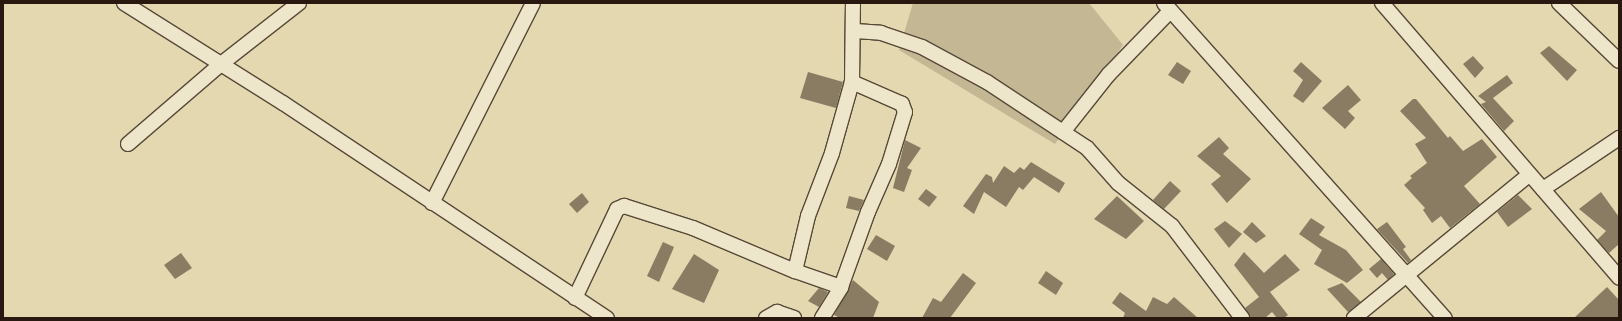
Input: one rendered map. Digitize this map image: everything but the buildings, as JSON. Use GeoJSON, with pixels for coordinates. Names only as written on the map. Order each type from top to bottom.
{"type":"FeatureCollection","features":[{"type":"Feature","properties":{"kind":"street"},"geometry":{"type":"LineString","coordinates":[[125,3],[221,64],[432,202],[575,298],[608,318]]}},
{"type":"Feature","properties":{"kind":"street"},"geometry":{"type":"LineString","coordinates":[[128,144],[221,64],[299,3]]}},
{"type":"Feature","properties":{"kind":"street"},"geometry":{"type":"LineString","coordinates":[[432,202],[533,3]]}},
{"type":"Feature","properties":{"kind":"street"},"geometry":{"type":"LineString","coordinates":[[795,271],[808,216],[832,153],[852,82],[855,31],[853,3]]}},
{"type":"Feature","properties":{"kind":"street"},"geometry":{"type":"LineString","coordinates":[[1382,3],[1619,278]]}},
{"type":"Feature","properties":{"kind":"street"},"geometry":{"type":"LineString","coordinates":[[1559,3],[1619,60]]}},
{"type":"Feature","properties":{"kind":"street"},"geometry":{"type":"LineString","coordinates":[[1063,132],[1108,74],[1167,7],[1445,318]]}},
{"type":"Feature","properties":{"kind":"street"},"geometry":{"type":"LineString","coordinates":[[855,31],[888,35],[922,47],[987,82],[1087,148],[1118,183],[1162,216],[1242,318]]}},
{"type":"Feature","properties":{"kind":"street"},"geometry":{"type":"LineString","coordinates":[[822,318],[841,287],[868,212],[889,164],[905,112],[902,104],[852,82]]}},
{"type":"Feature","properties":{"kind":"street"},"geometry":{"type":"LineString","coordinates":[[1543,189],[1619,138]]}},
{"type":"Feature","properties":{"kind":"street"},"geometry":{"type":"LineString","coordinates":[[1354,318],[1529,175]]}},
{"type":"Feature","properties":{"kind":"street"},"geometry":{"type":"LineString","coordinates":[[575,298],[617,209],[624,206],[693,228],[795,271],[841,287]]}},
{"type":"Feature","properties":{"kind":"street"},"geometry":{"type":"LineString","coordinates":[[766,318],[777,312],[794,318]]}},
{"type":"Feature","properties":{"kind":"shaded area"},"geometry":{"type":"Polygon","coordinates":[[[913,3],[1089,3],[1123,45],[1055,144],[899,50],[913,3]]]}}]}
